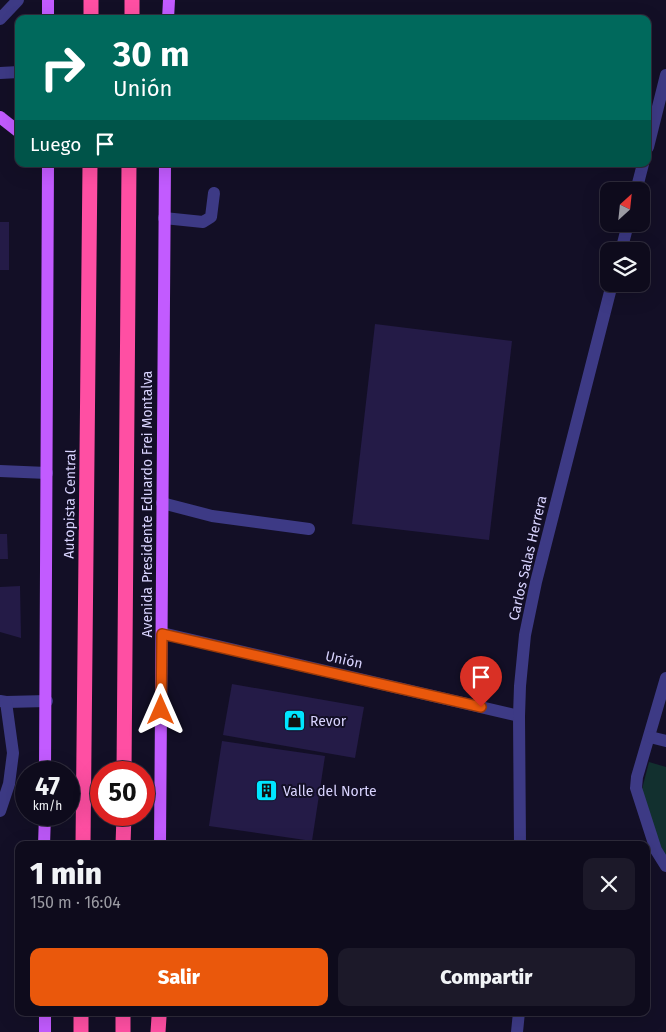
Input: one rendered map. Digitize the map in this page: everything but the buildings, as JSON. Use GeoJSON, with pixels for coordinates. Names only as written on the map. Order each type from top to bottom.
{"type":"FeatureCollection","features":[{"type":"Feature","properties":{"kind":"highway"},"geometry":{"type":"LineString","coordinates":[[91,15],[92,0]]}},
{"type":"Feature","properties":{"kind":"highway"},"geometry":{"type":"LineString","coordinates":[[132,0],[132,15]]}},
{"type":"Feature","properties":{"kind":"highway","name":"Autopista Central"},"geometry":{"type":"LineString","coordinates":[[83,841],[90,167]]}},
{"type":"Feature","properties":{"kind":"highway"},"geometry":{"type":"LineString","coordinates":[[124,761],[129,167]]}},
{"type":"Feature","properties":{"kind":"highway"},"geometry":{"type":"LineString","coordinates":[[123,841],[124,826]]}},
{"type":"Feature","properties":{"kind":"highway"},"geometry":{"type":"LineString","coordinates":[[81,1016],[81,1032]]}},
{"type":"Feature","properties":{"kind":"highway"},"geometry":{"type":"LineString","coordinates":[[123,1016],[123,1032]]}},
{"type":"Feature","properties":{"kind":"highway"},"geometry":{"type":"LineString","coordinates":[[158,1032],[159,1016]]}},
{"type":"Feature","properties":{"kind":"main road"},"geometry":{"type":"LineString","coordinates":[[48,0],[48,15]]}},
{"type":"Feature","properties":{"kind":"main road"},"geometry":{"type":"LineString","coordinates":[[168,15],[169,0]]}},
{"type":"Feature","properties":{"kind":"main road"},"geometry":{"type":"LineString","coordinates":[[0,117],[15,129]]}},
{"type":"Feature","properties":{"kind":"main road"},"geometry":{"type":"LineString","coordinates":[[42,167],[48,178]]}},
{"type":"Feature","properties":{"kind":"main road"},"geometry":{"type":"LineString","coordinates":[[46,761],[48,167]]}},
{"type":"Feature","properties":{"kind":"main road","name":"Avenida Presidente Eduardo Frei Montalva"},"geometry":{"type":"LineString","coordinates":[[160,841],[165,167]]}},
{"type":"Feature","properties":{"kind":"main road"},"geometry":{"type":"LineString","coordinates":[[44,841],[45,826]]}},
{"type":"Feature","properties":{"kind":"main road"},"geometry":{"type":"LineString","coordinates":[[45,1016],[45,1032]]}},
{"type":"Feature","properties":{"kind":"street"},"geometry":{"type":"LineString","coordinates":[[0,19],[18,0]]}},
{"type":"Feature","properties":{"kind":"street"},"geometry":{"type":"LineString","coordinates":[[0,73],[15,72]]}},
{"type":"Feature","properties":{"kind":"street"},"geometry":{"type":"LineString","coordinates":[[651,135],[666,74]]}},
{"type":"Feature","properties":{"kind":"street"},"geometry":{"type":"LineString","coordinates":[[638,182],[642,167]]}},
{"type":"Feature","properties":{"kind":"street"},"geometry":{"type":"LineString","coordinates":[[164,218],[203,222],[211,217],[214,193]]}},
{"type":"Feature","properties":{"kind":"street","name":"Carlos Salas Herrera"},"geometry":{"type":"LineString","coordinates":[[520,841],[519,716],[522,657],[530,608],[610,292]]}},
{"type":"Feature","properties":{"kind":"street"},"geometry":{"type":"LineString","coordinates":[[0,472],[47,473]]}},
{"type":"Feature","properties":{"kind":"street"},"geometry":{"type":"LineString","coordinates":[[162,504],[212,516],[309,529]]}},
{"type":"Feature","properties":{"kind":"street","name":"Unión"},"geometry":{"type":"LineString","coordinates":[[162,634],[519,716]]}},
{"type":"Feature","properties":{"kind":"street"},"geometry":{"type":"LineString","coordinates":[[666,678],[637,776],[636,788],[656,850],[666,866]]}},
{"type":"Feature","properties":{"kind":"street"},"geometry":{"type":"LineString","coordinates":[[0,811],[8,784],[13,753],[3,702],[46,700]]}},
{"type":"Feature","properties":{"kind":"street"},"geometry":{"type":"LineString","coordinates":[[650,737],[666,741]]}},
{"type":"Feature","properties":{"kind":"street"},"geometry":{"type":"LineString","coordinates":[[517,1032],[519,1016]]}},
{"type":"Feature","properties":{"kind":"green space"},"geometry":{"type":"Polygon","coordinates":[[[649,762],[666,767],[666,856],[659,848],[641,793],[649,762]]]}},
{"type":"Feature","properties":{"kind":"place","name":"Revor"},"geometry":{"type":"Point","coordinates":[294,721]}},
{"type":"Feature","properties":{"kind":"place","name":"Valle del Norte"},"geometry":{"type":"Point","coordinates":[267,791]}},
{"type":"Feature","properties":{"kind":"route"},"geometry":{"type":"LineString","coordinates":[[161,710],[162,634],[481,707]]}}]}
